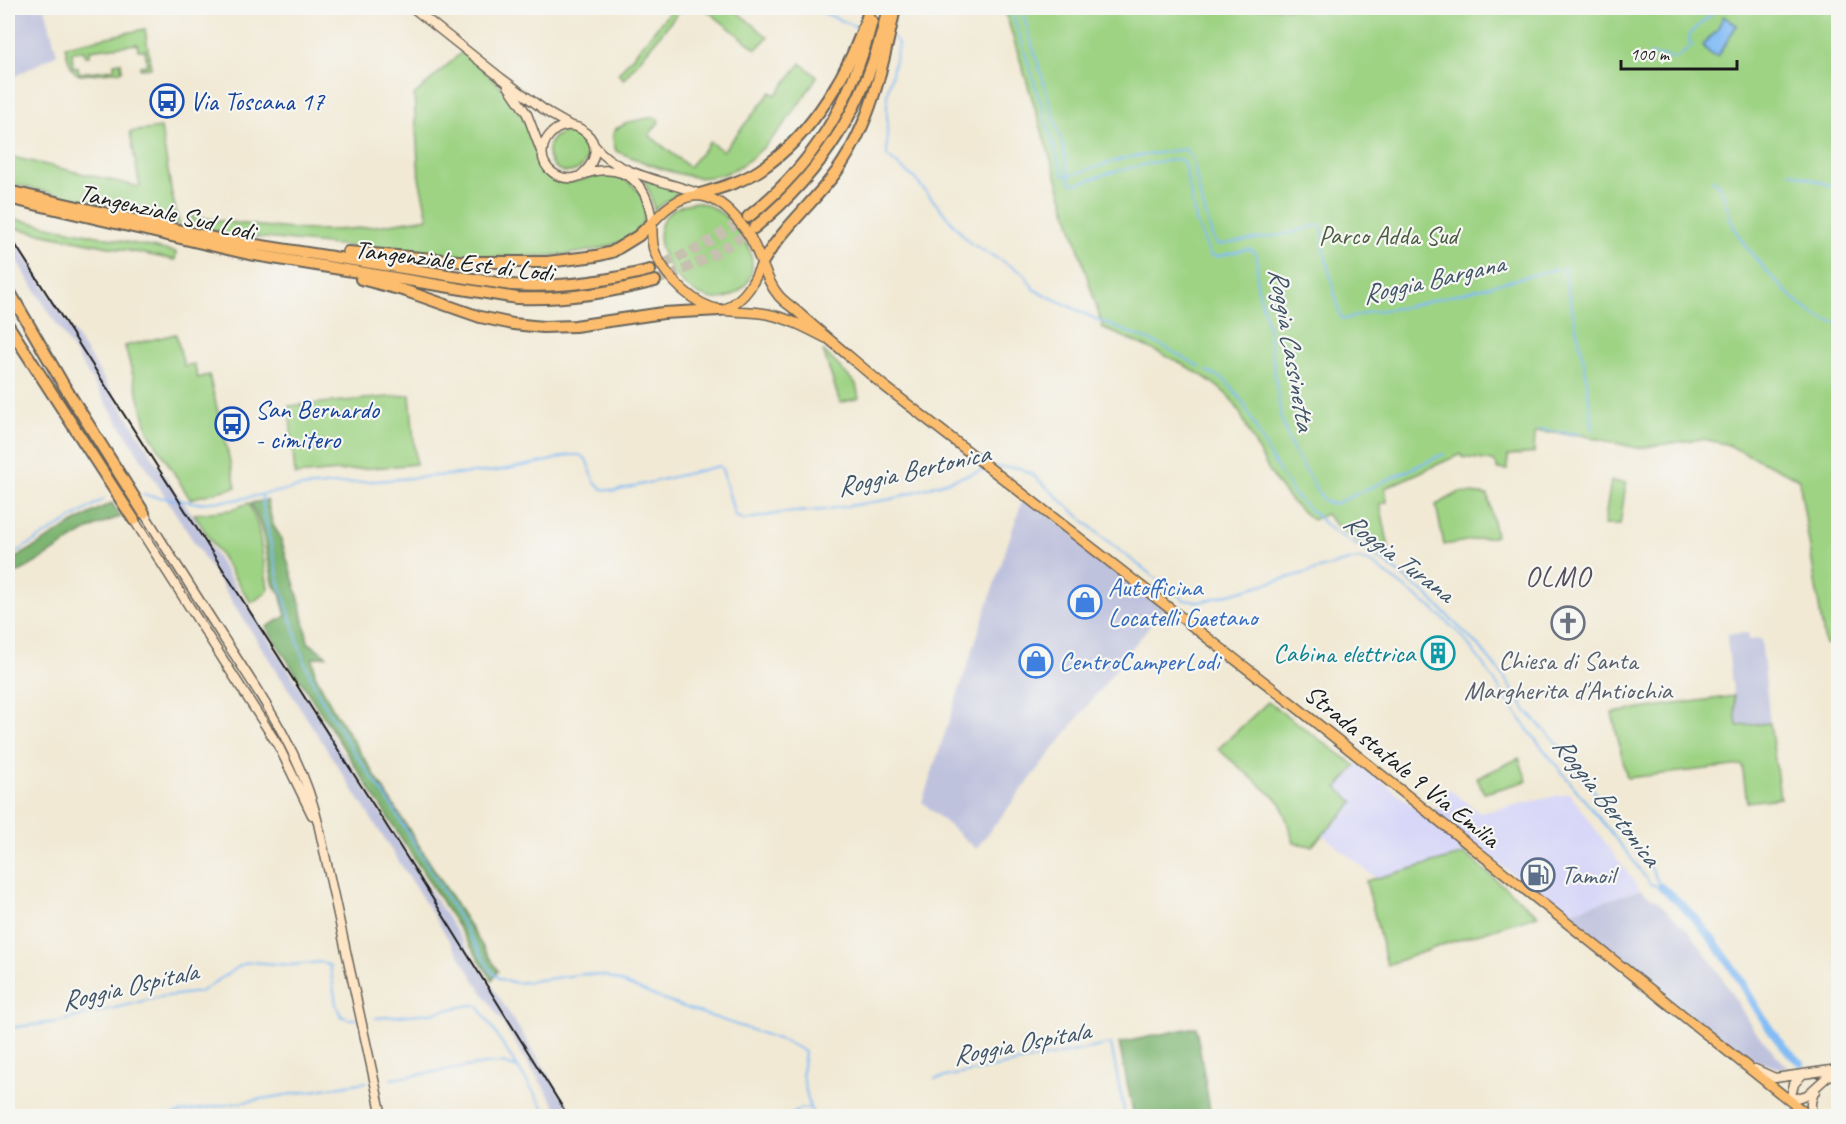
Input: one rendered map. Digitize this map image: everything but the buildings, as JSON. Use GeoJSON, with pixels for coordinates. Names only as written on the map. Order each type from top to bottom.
{"type":"FeatureCollection","features":[{"type":"Feature","properties":{"kind":"highway"},"geometry":{"type":"LineString","coordinates":[[700,194],[732,184],[761,170],[804,130],[852,56],[870,8]]}},
{"type":"Feature","properties":{"kind":"highway"},"geometry":{"type":"LineString","coordinates":[[748,217],[789,180],[818,146],[850,90],[859,68],[875,8]]}},
{"type":"Feature","properties":{"kind":"highway"},"geometry":{"type":"LineString","coordinates":[[754,228],[798,188],[822,160],[837,137],[860,96],[888,8]]}},
{"type":"Feature","properties":{"kind":"highway"},"geometry":{"type":"LineString","coordinates":[[762,263],[780,237],[817,197],[851,148],[874,96],[895,8]]}},
{"type":"Feature","properties":{"kind":"highway","name":"Tangenziale Sud Lodi"},"geometry":{"type":"LineString","coordinates":[[10,195],[318,266]]}},
{"type":"Feature","properties":{"kind":"highway"},"geometry":{"type":"LineString","coordinates":[[318,254],[356,252],[470,262],[548,262],[612,252],[630,242],[652,223]]}},
{"type":"Feature","properties":{"kind":"highway","name":"Tangenziale Sud Lodi"},"geometry":{"type":"LineString","coordinates":[[194,238],[318,254]]}},
{"type":"Feature","properties":{"kind":"highway","name":"Tangenziale Est di Lodi"},"geometry":{"type":"LineString","coordinates":[[318,254],[487,282],[525,286],[580,284],[650,270]]}},
{"type":"Feature","properties":{"kind":"highway"},"geometry":{"type":"LineString","coordinates":[[318,266],[406,291],[466,313],[513,324],[543,327],[575,326],[663,313],[722,310]]}},
{"type":"Feature","properties":{"kind":"highway","name":"Tangenziale Est di Lodi"},"geometry":{"type":"LineString","coordinates":[[318,266],[462,290],[544,299],[597,294],[655,281]]}},
{"type":"Feature","properties":{"kind":"highway"},"geometry":{"type":"LineString","coordinates":[[8,289],[63,384],[144,513]]}},
{"type":"Feature","properties":{"kind":"highway"},"geometry":{"type":"LineString","coordinates":[[8,325],[134,520]]}},
{"type":"Feature","properties":{"kind":"main road"},"geometry":{"type":"LineString","coordinates":[[413,8],[550,114],[584,130],[607,159],[622,167],[721,203],[744,227],[762,263],[742,299],[722,310],[693,298],[665,270],[656,254],[647,198],[644,191],[633,180],[608,171],[595,171],[573,178],[557,176],[546,165],[527,114],[501,78]]}},
{"type":"Feature","properties":{"kind":"main road"},"geometry":{"type":"LineString","coordinates":[[543,158],[542,149],[550,133],[557,128],[572,126]]}},
{"type":"Feature","properties":{"kind":"main road"},"geometry":{"type":"LineString","coordinates":[[581,175],[593,162],[594,144]]}},
{"type":"Feature","properties":{"kind":"main road"},"geometry":{"type":"LineString","coordinates":[[652,223],[676,201],[700,194]]}},
{"type":"Feature","properties":{"kind":"main road","name":"Strada statale 9 Via Emilia"},"geometry":{"type":"LineString","coordinates":[[762,263],[771,284],[780,297],[826,338],[995,473],[1295,706],[1541,905],[1811,1116]]}},
{"type":"Feature","properties":{"kind":"main road","name":"Strada statale 9 Via Emilia"},"geometry":{"type":"LineString","coordinates":[[722,310],[768,314],[798,323],[826,338]]}},
{"type":"Feature","properties":{"kind":"main road"},"geometry":{"type":"LineString","coordinates":[[144,513],[266,702],[289,744],[313,802],[382,1116]]}},
{"type":"Feature","properties":{"kind":"main road"},"geometry":{"type":"LineString","coordinates":[[134,520],[279,747],[310,811],[326,859]]}},
{"type":"Feature","properties":{"kind":"main road"},"geometry":{"type":"LineString","coordinates":[[1744,1063],[1775,1078],[1839,1070]]}},
{"type":"Feature","properties":{"kind":"main road"},"geometry":{"type":"LineString","coordinates":[[1790,1100],[1807,1095],[1839,1070]]}},
{"type":"Feature","properties":{"kind":"main road"},"geometry":{"type":"LineString","coordinates":[[1790,1100],[1794,1084],[1801,1076]]}},
{"type":"Feature","properties":{"kind":"main road"},"geometry":{"type":"LineString","coordinates":[[1811,1116],[1811,1099],[1818,1085]]}},
{"type":"Feature","properties":{"kind":"shaded area"},"geometry":{"type":"Polygon","coordinates":[[[8,8],[45,8],[57,54],[8,80],[8,8]]]}},
{"type":"Feature","properties":{"kind":"shaded area"},"geometry":{"type":"Polygon","coordinates":[[[8,228],[575,1116],[562,1116],[176,514],[8,247],[8,228]]]}},
{"type":"Feature","properties":{"kind":"shaded area"},"geometry":{"type":"Polygon","coordinates":[[[1024,495],[1165,606],[976,849],[922,802],[1024,495]]]}},
{"type":"Feature","properties":{"kind":"shaded area"},"geometry":{"type":"Polygon","coordinates":[[[1748,633],[1749,640],[1761,639],[1770,723],[1737,726],[1727,639],[1728,634],[1748,633]]]}},
{"type":"Feature","properties":{"kind":"shaded area"},"geometry":{"type":"Polygon","coordinates":[[[1359,763],[1468,851],[1465,854],[1376,878],[1323,835],[1354,802],[1337,788],[1359,763]]]}},
{"type":"Feature","properties":{"kind":"shaded area"},"geometry":{"type":"Polygon","coordinates":[[[1449,789],[1480,813],[1569,793],[1640,890],[1564,913],[1434,814],[1449,789]]]}},
{"type":"Feature","properties":{"kind":"shaded area"},"geometry":{"type":"Polygon","coordinates":[[[1640,890],[1657,901],[1691,934],[1716,968],[1754,1030],[1788,1068],[1778,1068],[1738,1055],[1564,913],[1640,890]]]}},
{"type":"Feature","properties":{"kind":"green space"},"geometry":{"type":"Polygon","coordinates":[[[673,8],[682,8],[624,79],[618,74],[673,8]]]}},
{"type":"Feature","properties":{"kind":"green space"},"geometry":{"type":"Polygon","coordinates":[[[704,8],[732,8],[768,37],[756,49],[704,8]]]}},
{"type":"Feature","properties":{"kind":"green space","name":"Parco Adda Sud"},"geometry":{"type":"Polygon","coordinates":[[[1004,8],[1838,8],[1838,646],[1825,644],[1799,479],[1726,444],[1702,439],[1637,448],[1581,435],[1540,432],[1535,433],[1534,453],[1508,456],[1507,470],[1497,469],[1493,461],[1462,457],[1461,454],[1385,488],[1387,502],[1380,504],[1391,558],[1389,560],[1348,534],[1326,514],[1313,520],[1302,512],[1276,482],[1238,410],[1228,396],[1216,385],[1186,366],[1103,328],[1004,8]]]}},
{"type":"Feature","properties":{"kind":"green space"},"geometry":{"type":"Polygon","coordinates":[[[145,29],[151,68],[140,69],[140,66],[147,65],[145,50],[138,50],[137,44],[90,50],[90,56],[85,56],[84,51],[72,52],[73,67],[78,67],[79,73],[114,69],[114,63],[121,62],[122,71],[80,75],[73,71],[65,46],[145,29]]]}},
{"type":"Feature","properties":{"kind":"green space"},"geometry":{"type":"Polygon","coordinates":[[[462,52],[501,87],[517,107],[529,130],[539,163],[546,174],[559,182],[604,175],[625,180],[635,186],[641,196],[642,224],[618,243],[576,253],[524,257],[415,253],[194,229],[191,216],[252,225],[314,230],[357,228],[428,218],[419,178],[414,95],[462,52]]]}},
{"type":"Feature","properties":{"kind":"green space"},"geometry":{"type":"Polygon","coordinates":[[[801,63],[817,77],[782,127],[767,144],[751,159],[733,170],[714,177],[695,177],[665,170],[616,151],[613,135],[616,129],[624,123],[654,117],[659,122],[649,135],[689,167],[710,142],[723,151],[771,92],[776,95],[801,63]]]}},
{"type":"Feature","properties":{"kind":"green space"},"geometry":{"type":"Polygon","coordinates":[[[161,128],[172,195],[180,226],[173,224],[172,220],[8,183],[8,156],[140,187],[130,132],[161,128]]]}},
{"type":"Feature","properties":{"kind":"green space"},"geometry":{"type":"Polygon","coordinates":[[[568,132],[576,133],[582,138],[587,144],[587,160],[582,166],[576,171],[568,172],[560,171],[554,166],[549,160],[548,152],[549,144],[554,138],[560,133],[568,132]]]}},
{"type":"Feature","properties":{"kind":"green space"},"geometry":{"type":"Polygon","coordinates":[[[645,179],[680,191],[680,192],[654,210],[645,179]]]}},
{"type":"Feature","properties":{"kind":"green space"},"geometry":{"type":"Polygon","coordinates":[[[696,202],[710,206],[724,215],[746,242],[751,257],[751,272],[745,285],[731,296],[713,299],[695,292],[679,279],[666,261],[660,242],[661,224],[673,210],[696,202]]]}},
{"type":"Feature","properties":{"kind":"green space"},"geometry":{"type":"Polygon","coordinates":[[[10,218],[176,252],[175,260],[14,228],[10,218]]]}},
{"type":"Feature","properties":{"kind":"green space"},"geometry":{"type":"Polygon","coordinates":[[[176,334],[184,366],[194,364],[198,378],[209,375],[236,487],[190,499],[148,431],[125,346],[176,334]]]}},
{"type":"Feature","properties":{"kind":"green space"},"geometry":{"type":"Polygon","coordinates":[[[823,350],[856,384],[859,398],[840,403],[823,350]]]}},
{"type":"Feature","properties":{"kind":"green space"},"geometry":{"type":"Polygon","coordinates":[[[410,395],[416,464],[295,475],[289,406],[410,395]]]}},
{"type":"Feature","properties":{"kind":"green space"},"geometry":{"type":"Polygon","coordinates":[[[1611,481],[1626,483],[1620,525],[1604,525],[1611,481]]]}},
{"type":"Feature","properties":{"kind":"green space"},"geometry":{"type":"Polygon","coordinates":[[[1460,492],[1488,495],[1496,536],[1444,545],[1436,505],[1460,492]]]}},
{"type":"Feature","properties":{"kind":"green space"},"geometry":{"type":"Polygon","coordinates":[[[267,500],[273,525],[280,536],[301,606],[308,642],[327,656],[313,658],[315,674],[333,709],[498,971],[492,980],[266,627],[286,616],[280,593],[274,586],[261,527],[251,503],[267,500]]]}},
{"type":"Feature","properties":{"kind":"green space"},"geometry":{"type":"Polygon","coordinates":[[[112,503],[121,517],[91,529],[8,577],[8,562],[85,516],[112,503]]]}},
{"type":"Feature","properties":{"kind":"green space"},"geometry":{"type":"Polygon","coordinates":[[[249,503],[258,527],[268,588],[266,593],[251,603],[194,514],[230,510],[249,503]]]}},
{"type":"Feature","properties":{"kind":"green space"},"geometry":{"type":"Polygon","coordinates":[[[1734,696],[1737,726],[1770,723],[1780,798],[1747,802],[1742,765],[1627,778],[1612,713],[1734,696]]]}},
{"type":"Feature","properties":{"kind":"green space"},"geometry":{"type":"Polygon","coordinates":[[[1268,702],[1356,766],[1337,788],[1354,802],[1312,846],[1294,843],[1281,803],[1218,749],[1268,702]]]}},
{"type":"Feature","properties":{"kind":"green space"},"geometry":{"type":"Polygon","coordinates":[[[1519,758],[1527,781],[1484,793],[1477,778],[1519,758]]]}},
{"type":"Feature","properties":{"kind":"green space"},"geometry":{"type":"Polygon","coordinates":[[[1465,854],[1538,915],[1387,965],[1366,881],[1465,854]]]}},
{"type":"Feature","properties":{"kind":"green space"},"geometry":{"type":"Polygon","coordinates":[[[1196,1027],[1211,1116],[1134,1116],[1119,1043],[1196,1027]]]}},
{"type":"Feature","properties":{"kind":"water"},"geometry":{"type":"Polygon","coordinates":[[[1723,16],[1737,25],[1717,57],[1708,52],[1703,44],[1717,31],[1723,16]]]}},
{"type":"Feature","properties":{"kind":"waterway","name":"Roggia Turana"},"geometry":{"type":"LineString","coordinates":[[812,8],[859,28]]}},
{"type":"Feature","properties":{"kind":"waterway","name":"Roggia Bargana"},"geometry":{"type":"LineString","coordinates":[[1011,8],[1063,175],[1068,176],[1125,158],[1185,149],[1193,160],[1200,195],[1213,239],[1218,245],[1322,226],[1324,251],[1341,318],[1346,319],[1369,312],[1406,307],[1557,269]]}},
{"type":"Feature","properties":{"kind":"waterway","name":"Roggia Cassinetta"},"geometry":{"type":"LineString","coordinates":[[1021,8],[1063,146],[1070,182],[1080,183],[1109,173],[1180,159],[1184,163],[1196,221],[1210,255],[1216,257],[1247,249],[1257,255],[1257,285],[1268,326],[1281,418],[1291,446],[1323,500],[1332,504],[1337,503],[1444,454]]}},
{"type":"Feature","properties":{"kind":"waterway"},"geometry":{"type":"LineString","coordinates":[[1649,55],[1676,59],[1692,46],[1689,40],[1690,34],[1718,8]]}},
{"type":"Feature","properties":{"kind":"waterway","name":"Roggia Turana"},"geometry":{"type":"LineString","coordinates":[[894,38],[898,46],[887,95],[887,156],[914,178],[970,243],[1023,273],[1035,290],[1100,321],[1161,345],[1200,367]]}},
{"type":"Feature","properties":{"kind":"waterway"},"geometry":{"type":"LineString","coordinates":[[1790,172],[1838,188]]}},
{"type":"Feature","properties":{"kind":"waterway"},"geometry":{"type":"LineString","coordinates":[[1712,180],[1723,194],[1739,236],[1770,275],[1806,309],[1822,318],[1838,323]]}},
{"type":"Feature","properties":{"kind":"waterway","name":"Roggia Bargana"},"geometry":{"type":"LineString","coordinates":[[1563,267],[1585,367],[1593,430]]}},
{"type":"Feature","properties":{"kind":"waterway","name":"Roggia Turana"},"geometry":{"type":"LineString","coordinates":[[1207,371],[1226,381],[1243,402],[1271,458],[1295,496],[1333,531],[1384,562],[1427,595],[1481,649],[1503,676],[1527,712],[1558,744],[1609,809],[1628,840],[1652,870],[1660,886]]}},
{"type":"Feature","properties":{"kind":"waterway","name":"Roggia Cassinetta"},"geometry":{"type":"LineString","coordinates":[[1539,430],[1580,434]]}},
{"type":"Feature","properties":{"kind":"waterway","name":"Roggia Bertonica"},"geometry":{"type":"LineString","coordinates":[[143,495],[199,503],[234,500],[302,487],[497,471],[569,455],[580,455],[586,459],[595,482],[602,489],[615,491],[719,466],[722,469],[735,516],[744,520],[892,499],[986,469]]}},
{"type":"Feature","properties":{"kind":"waterway","name":"Roggia Bertonica"},"geometry":{"type":"LineString","coordinates":[[995,467],[1020,468],[1033,475],[1101,536],[1184,600],[1200,602],[1352,560],[1360,559],[1373,564],[1432,608],[1462,636],[1528,730],[1650,884],[1661,887]]}},
{"type":"Feature","properties":{"kind":"waterway"},"geometry":{"type":"LineString","coordinates":[[262,494],[263,509],[279,581],[304,661],[319,695],[351,748],[386,797],[491,971],[500,979],[517,983],[584,974],[607,976],[669,1002],[787,1042],[805,1052],[802,1073],[810,1108]]}},
{"type":"Feature","properties":{"kind":"waterway","name":"Roggia Bertonica"},"geometry":{"type":"LineString","coordinates":[[8,557],[104,499]]}},
{"type":"Feature","properties":{"kind":"waterway"},"geometry":{"type":"LineString","coordinates":[[1661,887],[1684,907],[1713,940],[1773,1033],[1801,1063]]}},
{"type":"Feature","properties":{"kind":"waterway","name":"Roggia Ospitala"},"geometry":{"type":"LineString","coordinates":[[8,1028],[57,1022],[160,997],[200,992],[243,964],[250,962],[291,965],[322,962],[330,966],[336,1004],[341,1016],[356,1019]]}},
{"type":"Feature","properties":{"kind":"waterway","name":"Roggia Ospitala"},"geometry":{"type":"LineString","coordinates":[[376,1018],[431,1013],[471,1005],[478,1006],[549,1116]]}},
{"type":"Feature","properties":{"kind":"waterway","name":"Roggia Ospitala"},"geometry":{"type":"LineString","coordinates":[[935,1079],[1111,1044],[1125,1116]]}},
{"type":"Feature","properties":{"kind":"waterway"},"geometry":{"type":"LineString","coordinates":[[391,1079],[485,1064],[503,1063],[518,1068]]}},
{"type":"Feature","properties":{"kind":"waterway"},"geometry":{"type":"LineString","coordinates":[[167,1116],[366,1082]]}},
{"type":"Feature","properties":{"kind":"waterway"},"geometry":{"type":"LineString","coordinates":[[790,1116],[799,1109],[810,1108],[815,1116]]}},
{"type":"Feature","properties":{"kind":"tunnel"},"geometry":{"type":"LineString","coordinates":[[650,270],[700,247],[747,217]]}},
{"type":"Feature","properties":{"kind":"tunnel"},"geometry":{"type":"LineString","coordinates":[[655,281],[706,258],[754,228]]}},
{"type":"Feature","properties":{"kind":"railway"},"geometry":{"type":"LineString","coordinates":[[8,233],[413,867],[568,1116]]}},
{"type":"Feature","properties":{"kind":"place","name":"Via Toscana 17"},"geometry":{"type":"Point","coordinates":[167,101]}},
{"type":"Feature","properties":{"kind":"place","name":"San Bernardo - cimitero"},"geometry":{"type":"Point","coordinates":[232,424]}},
{"type":"Feature","properties":{"kind":"place","name":"Autofficina Locatelli Gaetano"},"geometry":{"type":"Point","coordinates":[1085,602]}},
{"type":"Feature","properties":{"kind":"place","name":"Chiesa di Santa Margherita d'Antiochia"},"geometry":{"type":"Point","coordinates":[1568,623]}},
{"type":"Feature","properties":{"kind":"place","name":"Cabina elettrica"},"geometry":{"type":"Point","coordinates":[1438,653]}},
{"type":"Feature","properties":{"kind":"place","name":"CentroCamperLodi"},"geometry":{"type":"Point","coordinates":[1036,661]}},
{"type":"Feature","properties":{"kind":"place","name":"Tamoil"},"geometry":{"type":"Point","coordinates":[1538,875]}},
{"type":"Feature","properties":{"kind":"district","name":"OLMO"},"geometry":{"type":"Point","coordinates":[1558,576]}}]}
